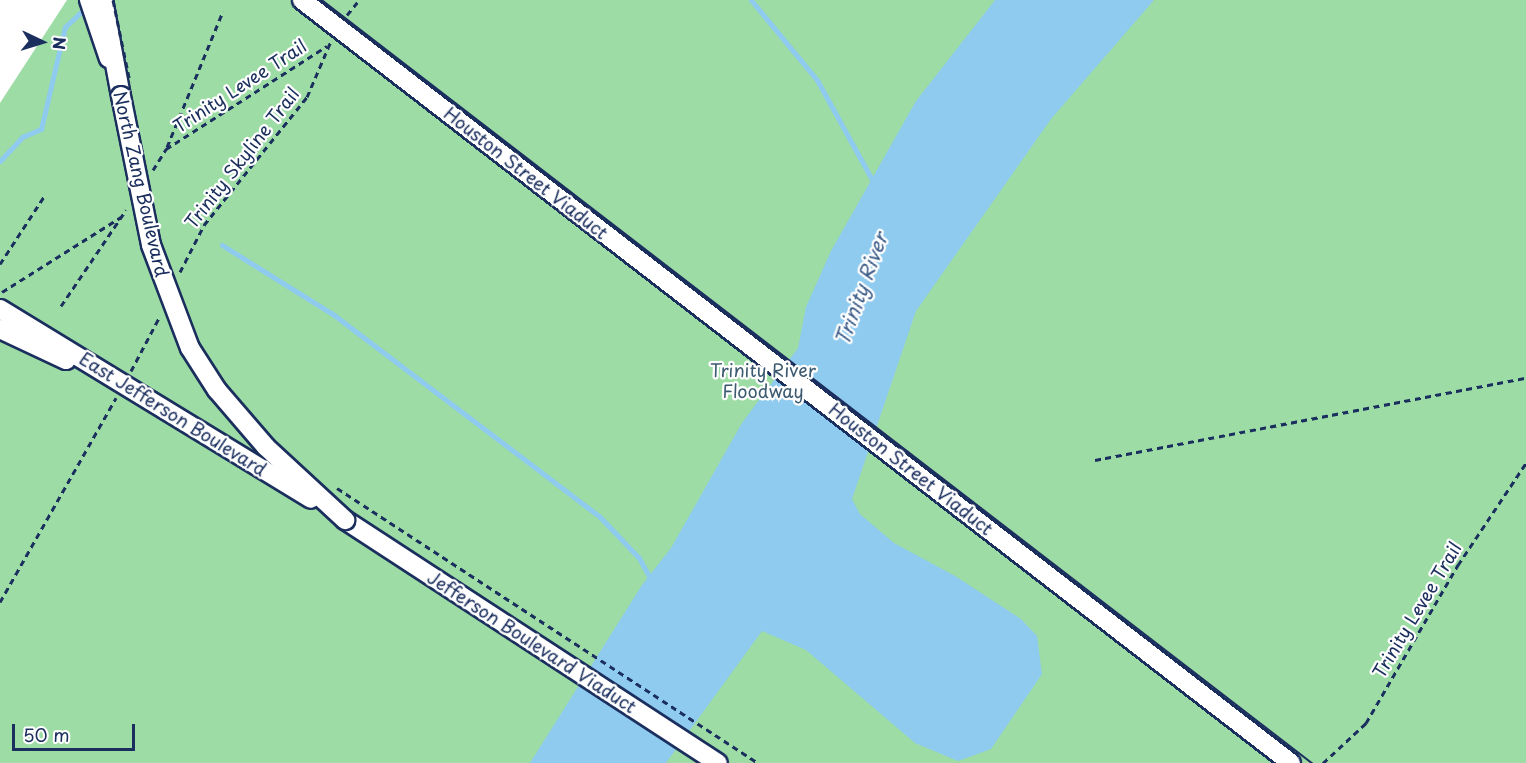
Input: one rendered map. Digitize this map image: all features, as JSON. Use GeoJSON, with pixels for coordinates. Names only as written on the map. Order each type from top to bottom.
{"type":"FeatureCollection","features":[{"type":"Feature","properties":{"kind":"main road","name":"North Zang Boulevard"},"geometry":{"type":"LineString","coordinates":[[103,0],[126,94],[152,245],[190,348],[217,390],[266,447],[345,520]]}},
{"type":"Feature","properties":{"kind":"main road","name":"Houston Street Viaduct"},"geometry":{"type":"LineString","coordinates":[[302,0],[1291,763]]}},
{"type":"Feature","properties":{"kind":"main road","name":"East Jefferson Boulevard"},"geometry":{"type":"LineString","coordinates":[[0,309],[133,383],[345,520]]}},
{"type":"Feature","properties":{"kind":"main road"},"geometry":{"type":"LineString","coordinates":[[0,329],[133,383]]}},
{"type":"Feature","properties":{"kind":"main road","name":"Jefferson Boulevard Viaduct"},"geometry":{"type":"LineString","coordinates":[[345,520],[718,763]]}},
{"type":"Feature","properties":{"kind":"street"},"geometry":{"type":"LineString","coordinates":[[88,0],[126,94]]}},
{"type":"Feature","properties":{"kind":"path"},"geometry":{"type":"LineString","coordinates":[[113,0],[126,94]]}},
{"type":"Feature","properties":{"kind":"path"},"geometry":{"type":"LineString","coordinates":[[341,24],[359,0]]}},
{"type":"Feature","properties":{"kind":"path","name":"Trinity Levee Trail"},"geometry":{"type":"LineString","coordinates":[[222,11],[166,148],[328,45]]}},
{"type":"Feature","properties":{"kind":"path","name":"Trinity Skyline Trail"},"geometry":{"type":"LineString","coordinates":[[172,270],[176,281],[204,225],[307,97],[336,31]]}},
{"type":"Feature","properties":{"kind":"path"},"geometry":{"type":"LineString","coordinates":[[147,163],[149,174]]}},
{"type":"Feature","properties":{"kind":"path"},"geometry":{"type":"LineString","coordinates":[[0,264],[45,195]]}},
{"type":"Feature","properties":{"kind":"path"},"geometry":{"type":"LineString","coordinates":[[0,293],[122,216],[61,306]]}},
{"type":"Feature","properties":{"kind":"path"},"geometry":{"type":"LineString","coordinates":[[133,383],[161,314]]}},
{"type":"Feature","properties":{"kind":"path"},"geometry":{"type":"LineString","coordinates":[[1095,460],[1526,378]]}},
{"type":"Feature","properties":{"kind":"path"},"geometry":{"type":"LineString","coordinates":[[0,602],[118,395]]}},
{"type":"Feature","properties":{"kind":"path","name":"Trinity Levee Trail"},"geometry":{"type":"LineString","coordinates":[[1323,763],[1366,723],[1458,565],[1526,463]]}},
{"type":"Feature","properties":{"kind":"path"},"geometry":{"type":"LineString","coordinates":[[328,481],[758,763]]}},
{"type":"Feature","properties":{"kind":"green space","name":"Trinity River Floodway"},"geometry":{"type":"Polygon","coordinates":[[[67,0],[1526,0],[1526,763],[0,763],[0,103],[67,0]]]}},
{"type":"Feature","properties":{"kind":"water","name":"Trinity River"},"geometry":{"type":"Polygon","coordinates":[[[995,0],[1154,0],[1051,119],[916,311],[852,499],[860,514],[894,543],[955,576],[1021,619],[1037,636],[1042,674],[991,749],[958,761],[915,743],[806,650],[762,631],[666,763],[530,763],[642,585],[671,548],[742,423],[798,348],[806,307],[831,251],[916,101],[995,0]]]}},
{"type":"Feature","properties":{"kind":"waterway"},"geometry":{"type":"LineString","coordinates":[[751,0],[817,80],[875,185]]}},
{"type":"Feature","properties":{"kind":"waterway"},"geometry":{"type":"LineString","coordinates":[[41,129],[65,27],[83,10]]}},
{"type":"Feature","properties":{"kind":"waterway"},"geometry":{"type":"LineString","coordinates":[[0,161],[22,137],[41,129]]}},
{"type":"Feature","properties":{"kind":"waterway"},"geometry":{"type":"LineString","coordinates":[[222,245],[334,315],[600,517],[639,558],[651,580]]}},
{"type":"Feature","properties":{"kind":"tram line"},"geometry":{"type":"LineString","coordinates":[[322,0],[1312,763]]}}]}
